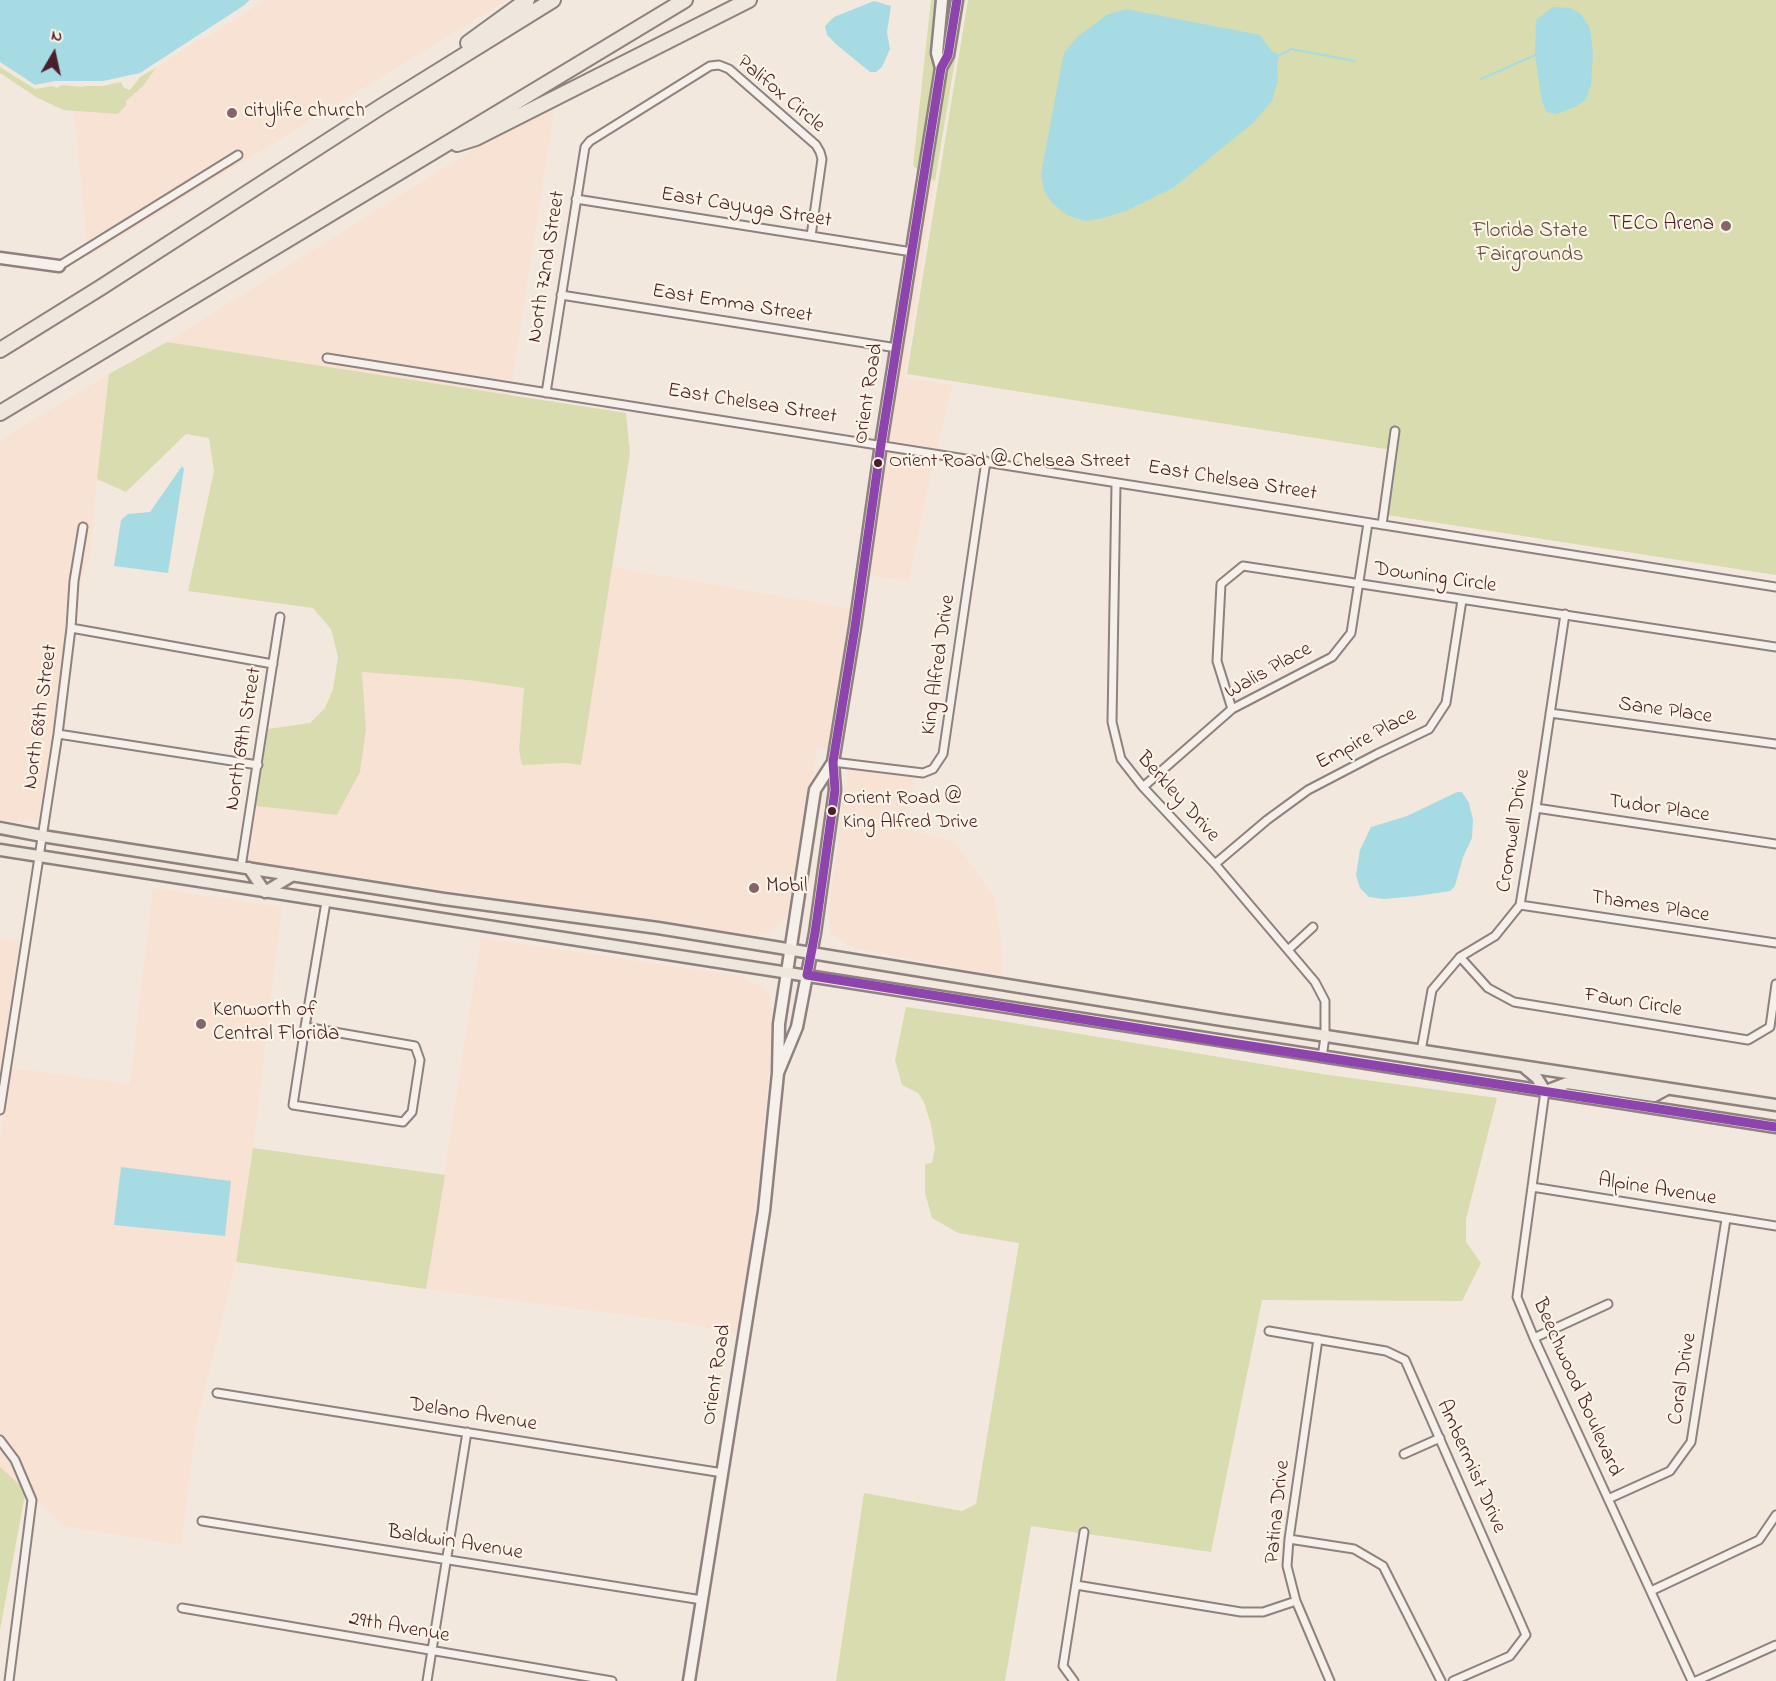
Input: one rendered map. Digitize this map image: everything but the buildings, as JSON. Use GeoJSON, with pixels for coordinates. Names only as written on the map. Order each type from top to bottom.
{"type":"FeatureCollection","features":[{"type":"Feature","properties":{"kind":"highway"},"geometry":{"type":"LineString","coordinates":[[382,106],[527,0]]}},
{"type":"Feature","properties":{"kind":"highway"},"geometry":{"type":"LineString","coordinates":[[0,350],[382,106],[553,0]]}},
{"type":"Feature","properties":{"kind":"highway"},"geometry":{"type":"LineString","coordinates":[[1,413],[685,0]]}},
{"type":"Feature","properties":{"kind":"highway"},"geometry":{"type":"LineString","coordinates":[[433,153],[476,138],[749,0]]}},
{"type":"Feature","properties":{"kind":"main road"},"geometry":{"type":"LineString","coordinates":[[0,828],[245,868],[658,928],[1525,1068],[1776,1105]]}},
{"type":"Feature","properties":{"kind":"main road"},"geometry":{"type":"LineString","coordinates":[[0,850],[1776,1126]]}},
{"type":"Feature","properties":{"kind":"main road"},"geometry":{"type":"LineString","coordinates":[[245,868],[265,892]]}},
{"type":"Feature","properties":{"kind":"main road"},"geometry":{"type":"LineString","coordinates":[[265,892],[293,875]]}},
{"type":"Feature","properties":{"kind":"main road"},"geometry":{"type":"LineString","coordinates":[[1525,1068],[1537,1078],[1545,1091]]}},
{"type":"Feature","properties":{"kind":"main road"},"geometry":{"type":"LineString","coordinates":[[1545,1091],[1567,1083],[1654,1096],[1668,1089]]}},
{"type":"Feature","properties":{"kind":"street","name":"Orient Road"},"geometry":{"type":"LineString","coordinates":[[941,68],[937,53],[942,0]]}},
{"type":"Feature","properties":{"kind":"street","name":"Orient Road"},"geometry":{"type":"LineString","coordinates":[[778,1073],[797,1027],[812,953],[834,790],[833,762],[881,444],[941,68],[948,55],[957,0]]}},
{"type":"Feature","properties":{"kind":"street","name":"Palifox Circle"},"geometry":{"type":"LineString","coordinates":[[585,147],[590,141],[710,66],[719,65],[729,69],[816,145],[820,152],[822,159],[810,236]]}},
{"type":"Feature","properties":{"kind":"street","name":"North 72nd Street"},"geometry":{"type":"LineString","coordinates":[[546,393],[585,147]]}},
{"type":"Feature","properties":{"kind":"street"},"geometry":{"type":"LineString","coordinates":[[0,258],[59,267],[238,155]]}},
{"type":"Feature","properties":{"kind":"street","name":"East Cayuga Street"},"geometry":{"type":"LineString","coordinates":[[576,199],[912,252]]}},
{"type":"Feature","properties":{"kind":"street","name":"East Emma Street"},"geometry":{"type":"LineString","coordinates":[[561,295],[897,348]]}},
{"type":"Feature","properties":{"kind":"street","name":"East Chelsea Street"},"geometry":{"type":"LineString","coordinates":[[327,358],[1776,587]]}},
{"type":"Feature","properties":{"kind":"street"},"geometry":{"type":"LineString","coordinates":[[1382,525],[1395,431]]}},
{"type":"Feature","properties":{"kind":"street","name":"King Alfred Drive"},"geometry":{"type":"LineString","coordinates":[[833,762],[923,773],[933,769],[944,754],[986,461]]}},
{"type":"Feature","properties":{"kind":"street","name":"Berkley Drive"},"geometry":{"type":"LineString","coordinates":[[1116,484],[1112,722],[1121,759],[1143,787],[1215,864],[1315,982],[1325,1001],[1325,1036],[1322,1057]]}},
{"type":"Feature","properties":{"kind":"street","name":"Walis Place"},"geometry":{"type":"LineString","coordinates":[[1143,787],[1232,709],[1332,657],[1351,633],[1368,523]]}},
{"type":"Feature","properties":{"kind":"street","name":"North 68th Street"},"geometry":{"type":"LineString","coordinates":[[0,1110],[58,734],[71,628],[74,581],[83,527]]}},
{"type":"Feature","properties":{"kind":"street","name":"Downing Circle"},"geometry":{"type":"LineString","coordinates":[[1232,709],[1217,662],[1221,584],[1243,566],[1776,647]]}},
{"type":"Feature","properties":{"kind":"street","name":"Empire Place"},"geometry":{"type":"LineString","coordinates":[[1215,864],[1267,820],[1308,790],[1429,729],[1446,703],[1462,600]]}},
{"type":"Feature","properties":{"kind":"street","name":"Cromwell Drive"},"geometry":{"type":"LineString","coordinates":[[1421,1051],[1432,990],[1460,957],[1495,936],[1520,905],[1565,614]]}},
{"type":"Feature","properties":{"kind":"street","name":"North 69th Street"},"geometry":{"type":"LineString","coordinates":[[245,868],[280,617]]}},
{"type":"Feature","properties":{"kind":"street"},"geometry":{"type":"LineString","coordinates":[[71,628],[273,664]]}},
{"type":"Feature","properties":{"kind":"street","name":"Sane Place"},"geometry":{"type":"LineString","coordinates":[[1550,713],[1776,744]]}},
{"type":"Feature","properties":{"kind":"street"},"geometry":{"type":"LineString","coordinates":[[58,734],[258,765]]}},
{"type":"Feature","properties":{"kind":"street","name":"Orient Road"},"geometry":{"type":"LineString","coordinates":[[689,1681],[764,1211],[778,1073],[779,1024],[815,790],[833,762]]}},
{"type":"Feature","properties":{"kind":"street","name":"Tudor Place"},"geometry":{"type":"LineString","coordinates":[[1536,808],[1776,844]]}},
{"type":"Feature","properties":{"kind":"street"},"geometry":{"type":"LineString","coordinates":[[305,1027],[415,1046],[420,1060],[411,1112],[403,1122],[294,1105],[305,1027],[326,902]]}},
{"type":"Feature","properties":{"kind":"street","name":"Thames Place"},"geometry":{"type":"LineString","coordinates":[[1520,905],[1776,943]]}},
{"type":"Feature","properties":{"kind":"street"},"geometry":{"type":"LineString","coordinates":[[1288,950],[1313,927]]}},
{"type":"Feature","properties":{"kind":"street","name":"Fawn Circle"},"geometry":{"type":"LineString","coordinates":[[1460,957],[1488,988],[1514,1002],[1748,1040],[1770,1027],[1776,984]]}},
{"type":"Feature","properties":{"kind":"street","name":"Beechwood Boulevard"},"geometry":{"type":"LineString","coordinates":[[1545,1091],[1517,1297],[1608,1499],[1694,1681]]}},
{"type":"Feature","properties":{"kind":"street","name":"Alpine Avenue"},"geometry":{"type":"LineString","coordinates":[[1532,1187],[1776,1226]]}},
{"type":"Feature","properties":{"kind":"street","name":"Coral Drive"},"geometry":{"type":"LineString","coordinates":[[1608,1499],[1670,1471],[1691,1442],[1726,1219]]}},
{"type":"Feature","properties":{"kind":"street"},"geometry":{"type":"LineString","coordinates":[[1534,1338],[1608,1304]]}},
{"type":"Feature","properties":{"kind":"street","name":"Ambermist Drive"},"geometry":{"type":"LineString","coordinates":[[1269,1331],[1386,1351],[1405,1360],[1526,1635],[1510,1656],[1453,1681]]}},
{"type":"Feature","properties":{"kind":"street","name":"Patina Drive"},"geometry":{"type":"LineString","coordinates":[[1318,1339],[1287,1566],[1296,1600],[1330,1681]]}},
{"type":"Feature","properties":{"kind":"street","name":"Delano Avenue"},"geometry":{"type":"LineString","coordinates":[[217,1393],[723,1473]]}},
{"type":"Feature","properties":{"kind":"street"},"geometry":{"type":"LineString","coordinates":[[427,1681],[467,1432]]}},
{"type":"Feature","properties":{"kind":"street"},"geometry":{"type":"LineString","coordinates":[[1404,1454],[1440,1438]]}},
{"type":"Feature","properties":{"kind":"street"},"geometry":{"type":"LineString","coordinates":[[0,1440],[15,1460],[32,1500],[9,1681]]}},
{"type":"Feature","properties":{"kind":"street"},"geometry":{"type":"LineString","coordinates":[[1651,1591],[1759,1540],[1776,1515]]}},
{"type":"Feature","properties":{"kind":"street","name":"Baldwin Avenue"},"geometry":{"type":"LineString","coordinates":[[202,1521],[702,1600]]}},
{"type":"Feature","properties":{"kind":"street"},"geometry":{"type":"LineString","coordinates":[[1074,1681],[1063,1666],[1084,1532]]}},
{"type":"Feature","properties":{"kind":"street"},"geometry":{"type":"LineString","coordinates":[[1289,1539],[1354,1549],[1383,1566],[1441,1681]]}},
{"type":"Feature","properties":{"kind":"street"},"geometry":{"type":"LineString","coordinates":[[1076,1585],[1241,1612],[1263,1612],[1296,1600]]}},
{"type":"Feature","properties":{"kind":"street","name":"29th Avenue"},"geometry":{"type":"LineString","coordinates":[[182,1608],[612,1681]]}},
{"type":"Feature","properties":{"kind":"street"},"geometry":{"type":"LineString","coordinates":[[1694,1681],[1776,1645]]}},
{"type":"Feature","properties":{"kind":"shaded area"},"geometry":{"type":"Polygon","coordinates":[[[265,0],[507,0],[88,257],[88,254],[243,157],[239,149],[87,243],[74,111],[118,114],[126,101],[143,86],[156,68],[199,39],[209,36],[265,0]]]}},
{"type":"Feature","properties":{"kind":"shaded area"},"geometry":{"type":"Polygon","coordinates":[[[555,104],[512,382],[323,352],[322,362],[510,392],[510,395],[167,342],[501,132],[555,104]]]}},
{"type":"Feature","properties":{"kind":"shaded area"},"geometry":{"type":"Polygon","coordinates":[[[927,176],[935,181],[904,375],[907,378],[952,385],[937,448],[886,440],[927,176]]]}},
{"type":"Feature","properties":{"kind":"shaded area"},"geometry":{"type":"Polygon","coordinates":[[[109,374],[90,556],[82,577],[76,615],[78,581],[88,523],[80,522],[70,576],[54,733],[41,820],[16,822],[0,819],[0,440],[109,374]]]}},
{"type":"Feature","properties":{"kind":"shaded area"},"geometry":{"type":"Polygon","coordinates":[[[885,450],[934,458],[909,581],[867,575],[885,450]]]}},
{"type":"Feature","properties":{"kind":"shaded area"},"geometry":{"type":"Polygon","coordinates":[[[612,567],[853,609],[830,750],[817,748],[791,904],[785,919],[773,931],[757,936],[247,861],[256,806],[337,815],[360,772],[366,730],[362,672],[468,680],[524,688],[519,750],[522,765],[567,763],[581,765],[612,567]]]}},
{"type":"Feature","properties":{"kind":"shaded area"},"geometry":{"type":"Polygon","coordinates":[[[848,769],[914,778],[907,830],[955,842],[995,898],[1001,943],[1002,976],[853,948],[831,933],[828,913],[848,769]]]}},
{"type":"Feature","properties":{"kind":"shaded area"},"geometry":{"type":"Polygon","coordinates":[[[153,888],[282,907],[253,1148],[236,1262],[196,1424],[181,1545],[63,1526],[37,1501],[19,1457],[0,1433],[0,1138],[11,1068],[130,1084],[153,888]]]}},
{"type":"Feature","properties":{"kind":"shaded area"},"geometry":{"type":"Polygon","coordinates":[[[481,938],[740,976],[765,989],[770,996],[773,1021],[763,1141],[740,1335],[680,1322],[426,1289],[481,938]]]}},
{"type":"Feature","properties":{"kind":"shaded area"},"geometry":{"type":"Polygon","coordinates":[[[0,939],[22,942],[0,1081],[0,939]]]}},
{"type":"Feature","properties":{"kind":"shaded area"},"geometry":{"type":"Polygon","coordinates":[[[0,1448],[12,1463],[22,1487],[0,1467],[0,1448]]]}},
{"type":"Feature","properties":{"kind":"green space"},"geometry":{"type":"Polygon","coordinates":[[[931,0],[937,0],[936,71],[919,170],[913,166],[931,0]]]}},
{"type":"Feature","properties":{"kind":"green space"},"geometry":{"type":"Polygon","coordinates":[[[962,0],[965,0],[935,181],[927,176],[945,72],[962,0]]]}},
{"type":"Feature","properties":{"kind":"green space","name":"Florida State Fairgrounds"},"geometry":{"type":"Polygon","coordinates":[[[968,0],[1776,0],[1776,575],[1387,515],[1398,451],[907,374],[968,0]]]}},
{"type":"Feature","properties":{"kind":"green space"},"geometry":{"type":"Polygon","coordinates":[[[0,67],[35,89],[53,86],[57,88],[61,85],[103,86],[121,82],[124,88],[130,90],[140,77],[156,68],[143,86],[126,101],[126,105],[118,114],[63,110],[36,97],[0,73],[0,67]]]}},
{"type":"Feature","properties":{"kind":"green space"},"geometry":{"type":"Polygon","coordinates":[[[167,342],[626,413],[630,453],[581,765],[567,763],[522,765],[519,750],[524,688],[468,680],[362,672],[366,730],[360,772],[337,815],[256,806],[268,729],[310,723],[325,708],[333,689],[338,657],[331,629],[313,608],[188,591],[214,471],[209,438],[186,434],[126,492],[97,479],[109,374],[167,342]]]}},
{"type":"Feature","properties":{"kind":"green space"},"geometry":{"type":"Polygon","coordinates":[[[906,1007],[1322,1074],[1497,1098],[1466,1219],[1466,1242],[1481,1263],[1462,1301],[1262,1300],[1211,1552],[1088,1534],[1089,1528],[1081,1526],[1079,1533],[1031,1526],[1005,1681],[836,1681],[864,1493],[962,1511],[976,1504],[1019,1243],[958,1233],[932,1218],[925,1193],[925,1164],[932,1163],[935,1148],[931,1125],[924,1102],[918,1093],[902,1085],[895,1060],[906,1007]]]}},
{"type":"Feature","properties":{"kind":"green space"},"geometry":{"type":"Polygon","coordinates":[[[253,1148],[445,1175],[426,1289],[236,1262],[253,1148]]]}},
{"type":"Feature","properties":{"kind":"green space"},"geometry":{"type":"Polygon","coordinates":[[[0,1467],[22,1487],[25,1494],[0,1630],[0,1467]]]}},
{"type":"Feature","properties":{"kind":"water"},"geometry":{"type":"Polygon","coordinates":[[[0,0],[250,0],[140,73],[103,81],[55,81],[35,85],[0,62],[0,0]]]}},
{"type":"Feature","properties":{"kind":"water"},"geometry":{"type":"Polygon","coordinates":[[[874,1],[891,6],[887,32],[890,49],[882,67],[876,72],[870,72],[827,35],[825,26],[834,17],[874,1]]]}},
{"type":"Feature","properties":{"kind":"water"},"geometry":{"type":"Polygon","coordinates":[[[1553,7],[1570,8],[1581,14],[1590,28],[1593,54],[1591,85],[1586,99],[1577,106],[1557,114],[1547,112],[1542,102],[1535,55],[1536,20],[1553,7]]]}},
{"type":"Feature","properties":{"kind":"water"},"geometry":{"type":"Polygon","coordinates":[[[1126,9],[1260,35],[1272,51],[1280,55],[1277,63],[1278,80],[1272,101],[1253,123],[1173,188],[1126,211],[1085,221],[1067,215],[1052,203],[1044,191],[1041,174],[1058,83],[1064,53],[1077,37],[1108,14],[1126,9]]]}},
{"type":"Feature","properties":{"kind":"water"},"geometry":{"type":"Polygon","coordinates":[[[182,466],[184,469],[168,573],[114,566],[121,520],[128,514],[150,512],[182,466]]]}},
{"type":"Feature","properties":{"kind":"water"},"geometry":{"type":"Polygon","coordinates":[[[1457,792],[1462,792],[1469,803],[1473,820],[1472,838],[1463,857],[1455,886],[1450,891],[1417,896],[1384,899],[1369,897],[1360,888],[1356,875],[1360,850],[1371,827],[1407,816],[1457,792]]]}},
{"type":"Feature","properties":{"kind":"water"},"geometry":{"type":"Polygon","coordinates":[[[121,1167],[231,1181],[225,1236],[114,1225],[121,1167]]]}},
{"type":"Feature","properties":{"kind":"waterway"},"geometry":{"type":"LineString","coordinates":[[1280,55],[1291,49],[1355,61]]}},
{"type":"Feature","properties":{"kind":"waterway"},"geometry":{"type":"LineString","coordinates":[[1481,79],[1535,55]]}},
{"type":"Feature","properties":{"kind":"transit line"},"geometry":{"type":"LineString","coordinates":[[957,0],[948,55],[941,68],[881,444],[833,762],[835,790],[807,975],[1776,1127]]}},
{"type":"Feature","properties":{"kind":"place","name":"citylife church"},"geometry":{"type":"Point","coordinates":[232,113]}},
{"type":"Feature","properties":{"kind":"place","name":"TECO Arena"},"geometry":{"type":"Point","coordinates":[1726,226]}},
{"type":"Feature","properties":{"kind":"place","name":"Orient Road @ Chelsea Street"},"geometry":{"type":"Point","coordinates":[878,463]}},
{"type":"Feature","properties":{"kind":"place","name":"Orient Road @ King Alfred Drive"},"geometry":{"type":"Point","coordinates":[832,811]}},
{"type":"Feature","properties":{"kind":"place","name":"Mobil"},"geometry":{"type":"Point","coordinates":[754,888]}},
{"type":"Feature","properties":{"kind":"place","name":"Kenworth of Central Florida"},"geometry":{"type":"Point","coordinates":[201,1024]}}]}
